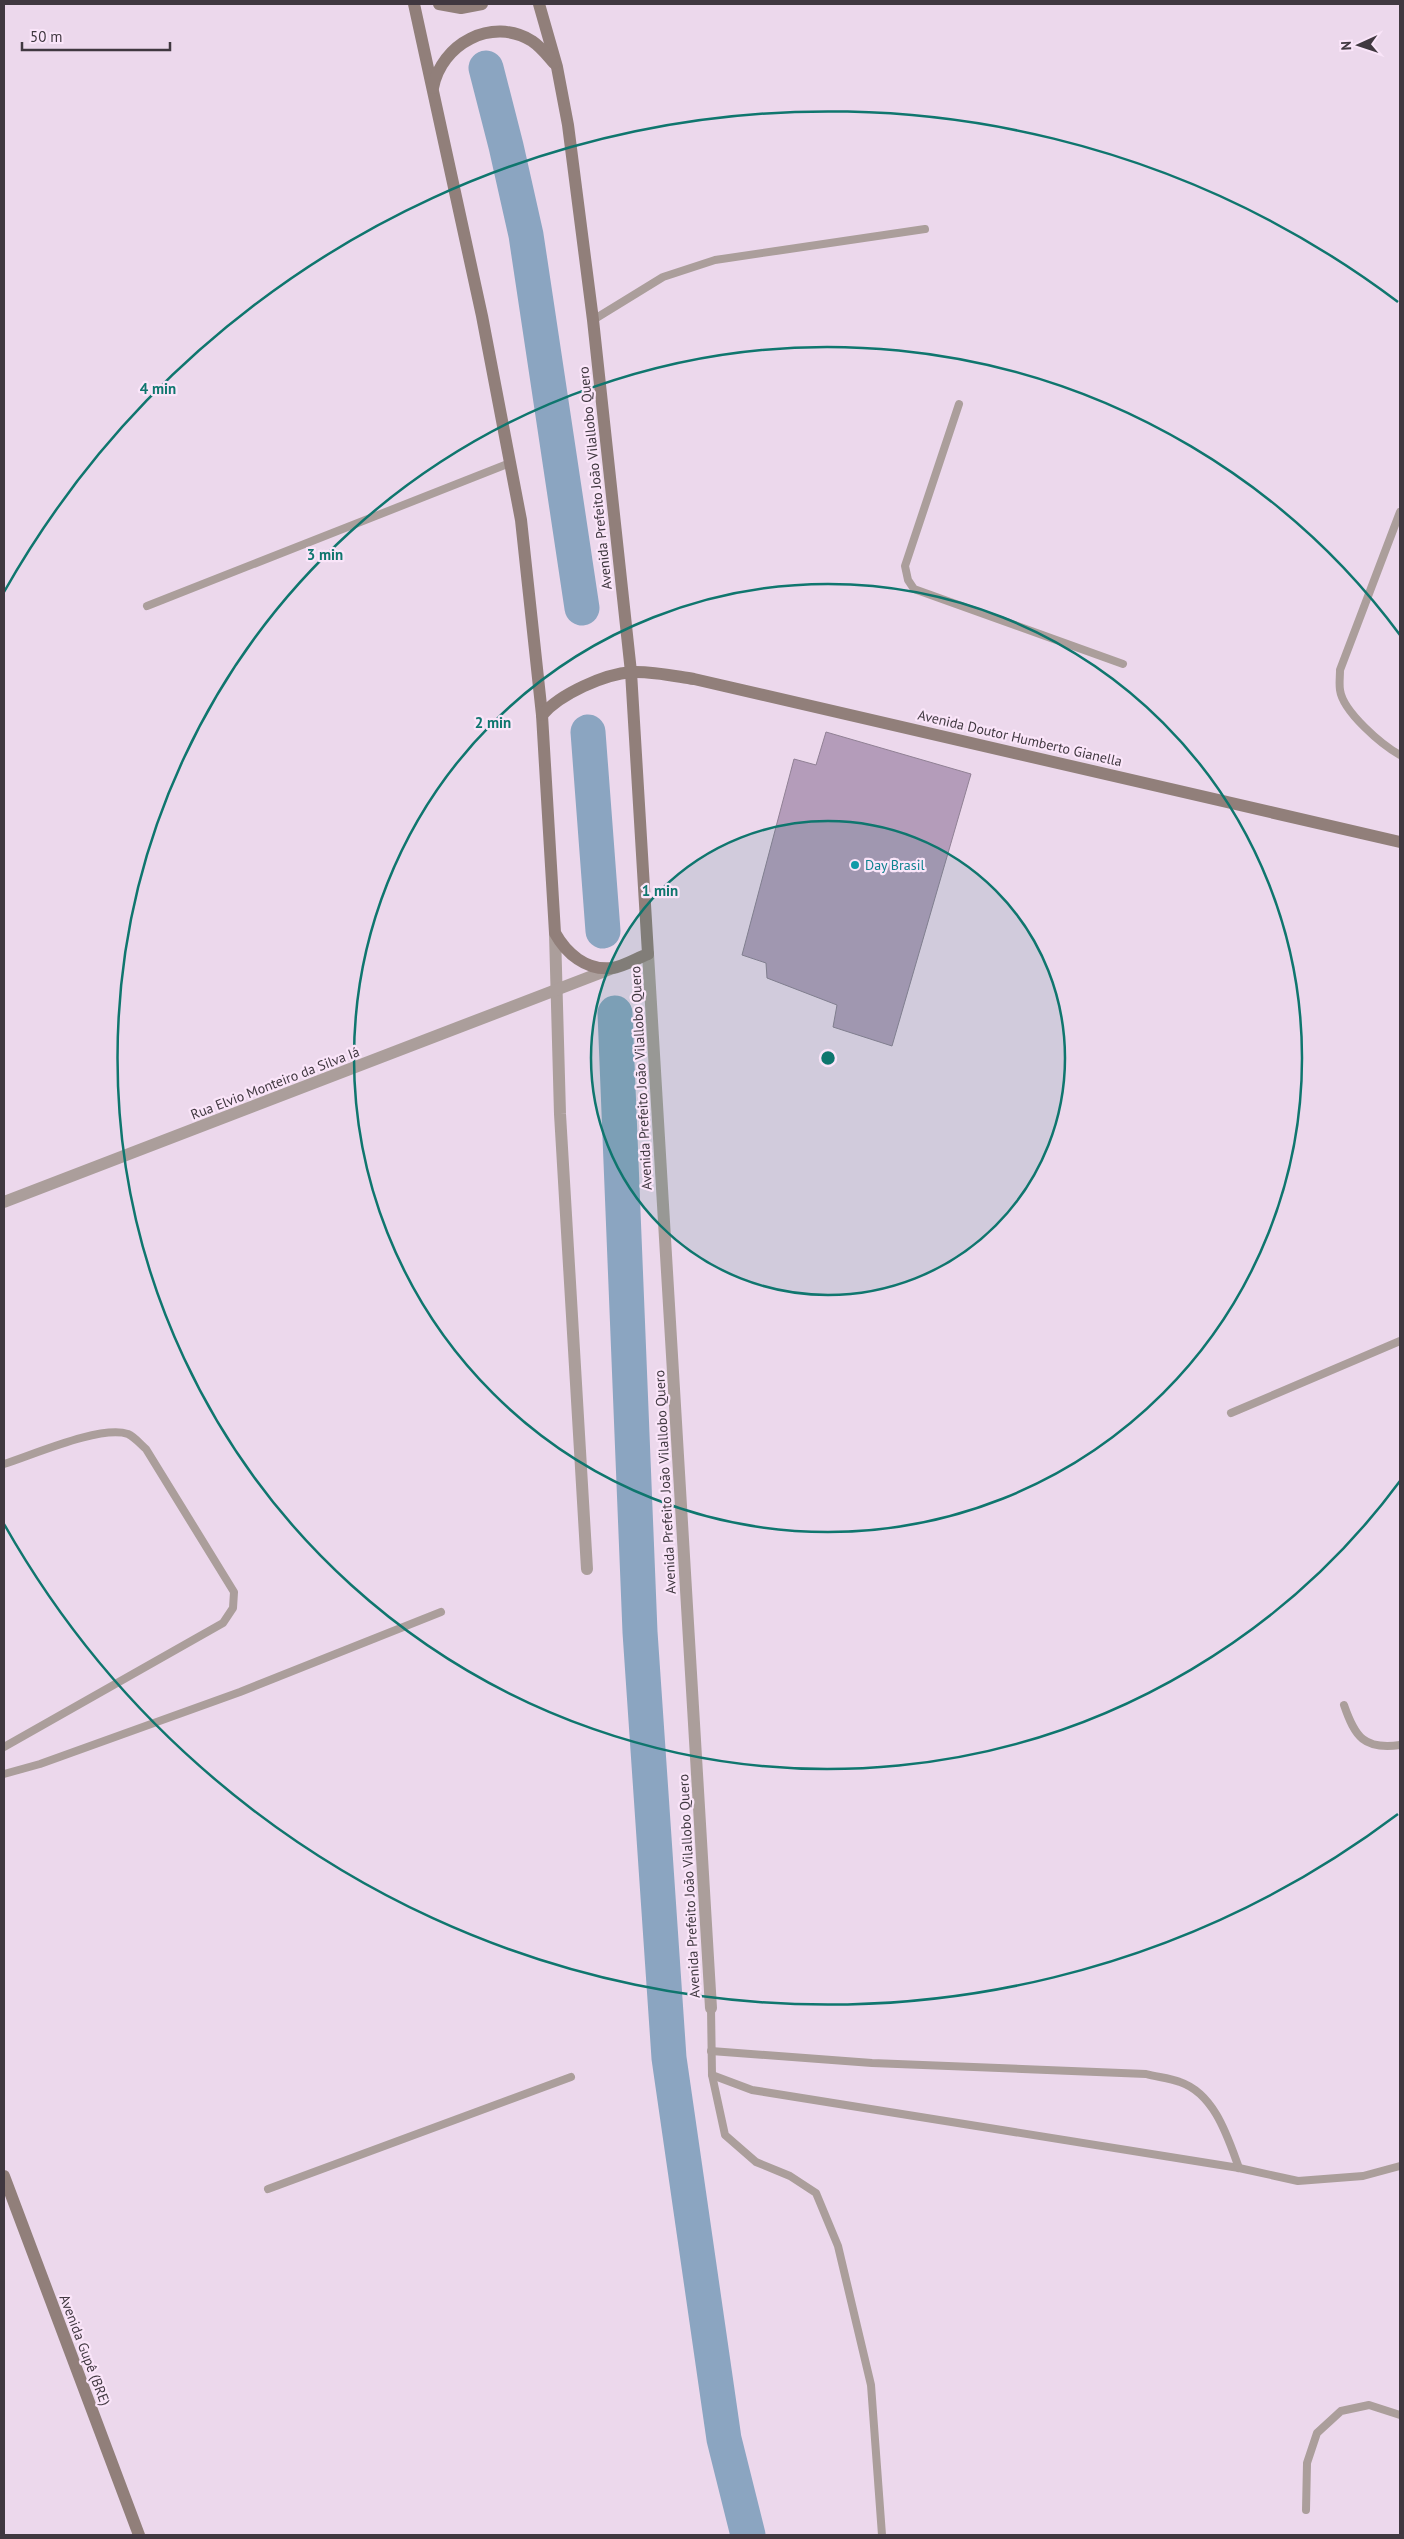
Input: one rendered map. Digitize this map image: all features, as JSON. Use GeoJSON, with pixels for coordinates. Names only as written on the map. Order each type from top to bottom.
{"type":"FeatureCollection","features":[{"type":"Feature","properties":{"kind":"main road"},"geometry":{"type":"LineString","coordinates":[[414,4],[482,316],[528,566],[542,715],[555,933]]}},
{"type":"Feature","properties":{"kind":"main road"},"geometry":{"type":"LineString","coordinates":[[439,4],[451,7],[479,4]]}},
{"type":"Feature","properties":{"kind":"main road","name":"Avenida Prefeito João Vilallobo Quero"},"geometry":{"type":"LineString","coordinates":[[539,4],[557,67],[568,125],[593,320],[631,672],[648,954],[613,968],[595,967],[581,961],[562,945],[555,933]]}},
{"type":"Feature","properties":{"kind":"main road"},"geometry":{"type":"LineString","coordinates":[[432,92],[435,78],[446,57],[468,40],[493,32],[504,32],[532,41],[544,51],[557,67]]}},
{"type":"Feature","properties":{"kind":"main road"},"geometry":{"type":"LineString","coordinates":[[542,715],[551,705],[568,694],[592,683],[631,672]]}},
{"type":"Feature","properties":{"kind":"main road","name":"Avenida Doutor Humberto Gianella"},"geometry":{"type":"LineString","coordinates":[[631,672],[694,679],[1400,842]]}},
{"type":"Feature","properties":{"kind":"main road","name":"Avenida Gupê (BRE)"},"geometry":{"type":"LineString","coordinates":[[4,2176],[139,2535]]}},
{"type":"Feature","properties":{"kind":"street"},"geometry":{"type":"LineString","coordinates":[[555,933],[560,1114],[587,1569]]}},
{"type":"Feature","properties":{"kind":"street","name":"Avenida Prefeito João Vilallobo Quero"},"geometry":{"type":"LineString","coordinates":[[648,954],[711,2008]]}},
{"type":"Feature","properties":{"kind":"street","name":"Avenida Prefeito João Vilallobo Quero"},"geometry":{"type":"LineString","coordinates":[[556,991],[613,968]]}},
{"type":"Feature","properties":{"kind":"street","name":"Rua Elvio Monteiro da Silva Iá"},"geometry":{"type":"LineString","coordinates":[[4,1202],[556,991]]}},
{"type":"Feature","properties":{"kind":"lane"},"geometry":{"type":"LineString","coordinates":[[593,320],[663,277],[715,260],[925,229]]}},
{"type":"Feature","properties":{"kind":"lane"},"geometry":{"type":"LineString","coordinates":[[959,404],[905,566],[908,580],[914,589],[1123,664]]}},
{"type":"Feature","properties":{"kind":"lane"},"geometry":{"type":"LineString","coordinates":[[147,606],[510,463]]}},
{"type":"Feature","properties":{"kind":"lane"},"geometry":{"type":"LineString","coordinates":[[1400,512],[1340,670],[1340,691],[1348,709],[1386,747],[1400,755]]}},
{"type":"Feature","properties":{"kind":"lane"},"geometry":{"type":"LineString","coordinates":[[1231,1413],[1400,1341]]}},
{"type":"Feature","properties":{"kind":"lane"},"geometry":{"type":"LineString","coordinates":[[4,1464],[91,1435],[112,1432],[130,1435],[146,1449],[234,1592],[233,1608],[223,1624],[4,1747]]}},
{"type":"Feature","properties":{"kind":"lane"},"geometry":{"type":"LineString","coordinates":[[4,1774],[40,1764],[230,1695],[441,1612]]}},
{"type":"Feature","properties":{"kind":"lane"},"geometry":{"type":"LineString","coordinates":[[1344,1706],[1351,1725],[1359,1738],[1371,1744],[1400,1745]]}},
{"type":"Feature","properties":{"kind":"lane"},"geometry":{"type":"LineString","coordinates":[[711,2008],[712,2075],[725,2135],[756,2162],[790,2176],[816,2193],[838,2246],[871,2385],[882,2535]]}},
{"type":"Feature","properties":{"kind":"lane"},"geometry":{"type":"LineString","coordinates":[[711,2052],[872,2063],[1146,2074],[1182,2082],[1213,2108],[1228,2138],[1239,2168]]}},
{"type":"Feature","properties":{"kind":"lane"},"geometry":{"type":"LineString","coordinates":[[712,2075],[752,2090],[817,2102],[1239,2168],[1298,2181],[1364,2176],[1400,2166]]}},
{"type":"Feature","properties":{"kind":"lane"},"geometry":{"type":"LineString","coordinates":[[268,2190],[571,2077]]}},
{"type":"Feature","properties":{"kind":"lane"},"geometry":{"type":"LineString","coordinates":[[1306,2510],[1307,2463],[1317,2433],[1341,2411],[1369,2405],[1400,2415]]}},
{"type":"Feature","properties":{"kind":"building","name":"Day Brasil"},"geometry":{"type":"Polygon","coordinates":[[[826,732],[971,774],[892,1046],[833,1027],[837,1005],[767,978],[766,963],[742,955],[794,759],[816,765],[826,732]]]}},
{"type":"Feature","properties":{"kind":"waterway"},"geometry":{"type":"LineString","coordinates":[[486,68],[526,235],[582,608]]}},
{"type":"Feature","properties":{"kind":"waterway"},"geometry":{"type":"LineString","coordinates":[[588,732],[603,931]]}},
{"type":"Feature","properties":{"kind":"waterway"},"geometry":{"type":"LineString","coordinates":[[615,1013],[640,1632],[669,2058],[724,2439],[748,2535]]}},
{"type":"Feature","properties":{"kind":"place","name":"Day Brasil"},"geometry":{"type":"Point","coordinates":[855,865]}}]}
